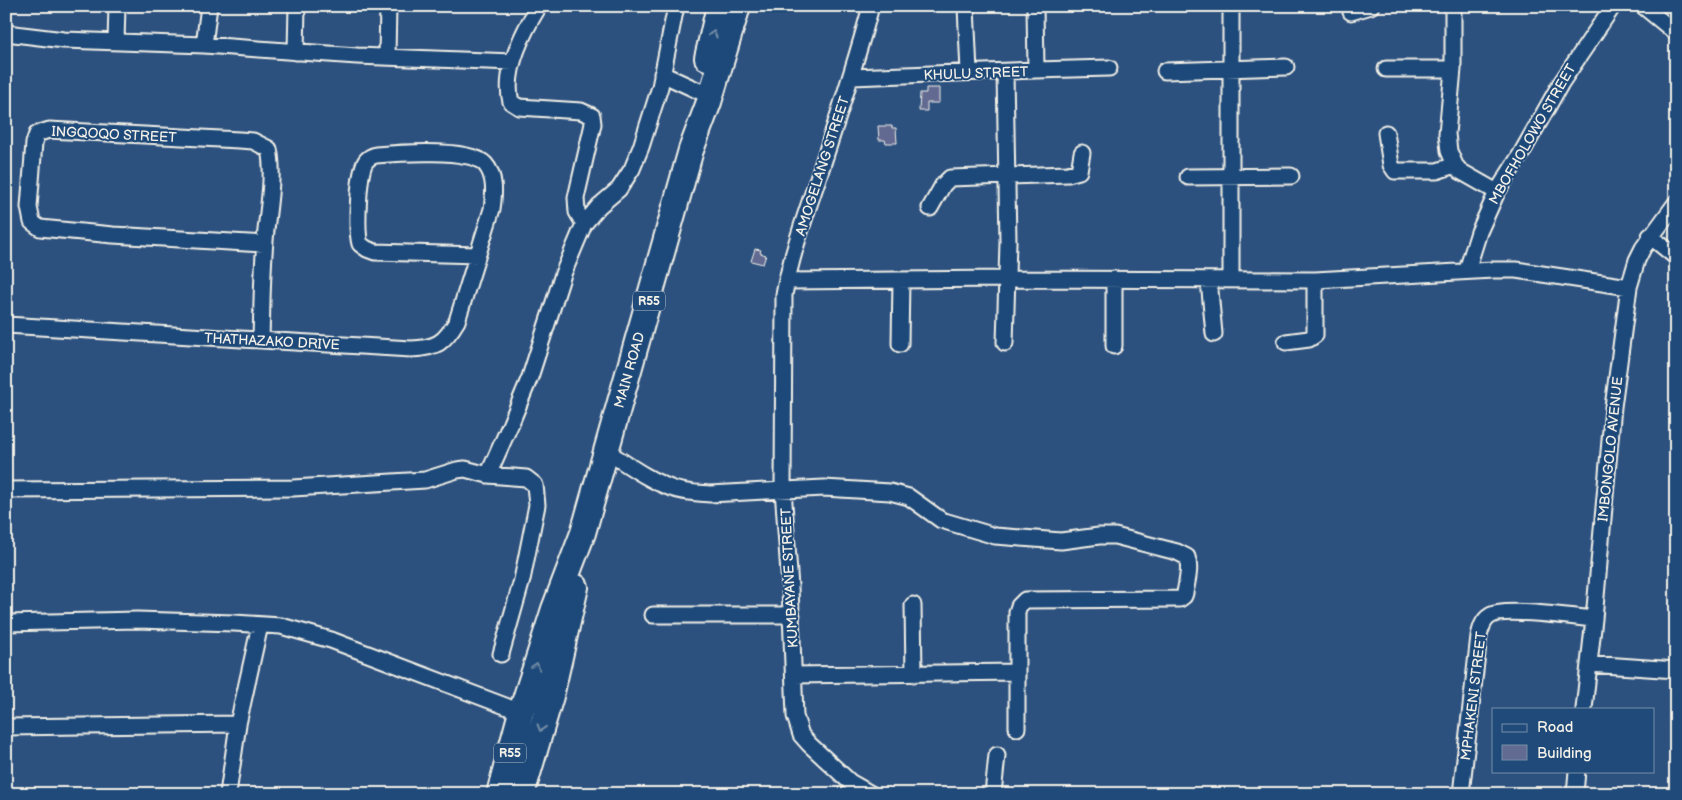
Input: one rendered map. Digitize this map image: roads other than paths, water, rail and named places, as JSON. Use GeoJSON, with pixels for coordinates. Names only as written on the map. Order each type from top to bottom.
{"type":"FeatureCollection","features":[{"type":"Feature","properties":{"kind":"main road","name":"MAIN ROAD"},"geometry":{"type":"LineString","coordinates":[[691,150],[692,120],[719,6]]}},
{"type":"Feature","properties":{"kind":"main road","name":"MAIN ROAD"},"geometry":{"type":"LineString","coordinates":[[499,794],[521,712],[554,609],[584,533],[691,150],[709,102],[738,6]]}},
{"type":"Feature","properties":{"kind":"main road","name":"MAIN ROAD"},"geometry":{"type":"LineString","coordinates":[[522,794],[551,696],[579,574],[584,533]]}},
{"type":"Feature","properties":{"kind":"street"},"geometry":{"type":"LineString","coordinates":[[116,42],[117,6]]}},
{"type":"Feature","properties":{"kind":"street"},"geometry":{"type":"LineString","coordinates":[[204,45],[209,6]]}},
{"type":"Feature","properties":{"kind":"street"},"geometry":{"type":"LineString","coordinates":[[296,52],[297,6]]}},
{"type":"Feature","properties":{"kind":"street"},"geometry":{"type":"LineString","coordinates":[[387,56],[388,6]]}},
{"type":"Feature","properties":{"kind":"street"},"geometry":{"type":"LineString","coordinates":[[539,6],[520,41],[513,62],[509,93],[511,102],[519,107],[581,111],[592,116],[593,124],[576,198],[577,212],[584,224]]}},
{"type":"Feature","properties":{"kind":"street"},"geometry":{"type":"LineString","coordinates":[[488,475],[530,377],[563,274],[584,224],[599,206],[619,189],[632,169],[641,147],[662,74],[676,6]]}},
{"type":"Feature","properties":{"kind":"street","name":"AMOGELANG STREET"},"geometry":{"type":"LineString","coordinates":[[784,328],[784,295],[800,232],[852,77],[871,6]]}},
{"type":"Feature","properties":{"kind":"street","name":"KHULU STREET"},"geometry":{"type":"LineString","coordinates":[[852,77],[1036,70],[1035,6]]}},
{"type":"Feature","properties":{"kind":"street"},"geometry":{"type":"LineString","coordinates":[[1230,6],[1232,69],[1231,280]]}},
{"type":"Feature","properties":{"kind":"street"},"geometry":{"type":"LineString","coordinates":[[1351,12],[1371,6]]}},
{"type":"Feature","properties":{"kind":"street"},"geometry":{"type":"LineString","coordinates":[[1453,6],[1453,69],[1448,151],[1455,165],[1467,176],[1497,192]]}},
{"type":"Feature","properties":{"kind":"street","name":"MBOFHOLOWO STREET"},"geometry":{"type":"LineString","coordinates":[[1467,270],[1479,232],[1497,192],[1522,154],[1565,76],[1614,6]]}},
{"type":"Feature","properties":{"kind":"street"},"geometry":{"type":"LineString","coordinates":[[1643,6],[1676,32]]}},
{"type":"Feature","properties":{"kind":"street"},"geometry":{"type":"LineString","coordinates":[[966,7],[969,72]]}},
{"type":"Feature","properties":{"kind":"street"},"geometry":{"type":"LineString","coordinates":[[6,33],[64,40],[204,45],[357,56],[513,62]]}},
{"type":"Feature","properties":{"kind":"street"},"geometry":{"type":"LineString","coordinates":[[1164,71],[1286,67]]}},
{"type":"Feature","properties":{"kind":"street"},"geometry":{"type":"LineString","coordinates":[[1036,70],[1109,68]]}},
{"type":"Feature","properties":{"kind":"street"},"geometry":{"type":"LineString","coordinates":[[1386,69],[1453,69]]}},
{"type":"Feature","properties":{"kind":"street"},"geometry":{"type":"LineString","coordinates":[[1005,72],[1007,176],[1005,343]]}},
{"type":"Feature","properties":{"kind":"street"},"geometry":{"type":"LineString","coordinates":[[662,74],[699,91]]}},
{"type":"Feature","properties":{"kind":"street","name":"INGQOQO STREET"},"geometry":{"type":"LineString","coordinates":[[261,340],[264,244],[271,160],[269,149],[252,141],[239,140],[50,130],[37,134],[34,143],[29,207],[32,222],[40,228],[113,235],[264,244]]}},
{"type":"Feature","properties":{"kind":"street"},"geometry":{"type":"LineString","coordinates":[[1386,133],[1391,165],[1395,171],[1443,170],[1455,165]]}},
{"type":"Feature","properties":{"kind":"street","name":"THATHAZAKO DRIVE"},"geometry":{"type":"LineString","coordinates":[[6,325],[411,349],[430,348],[440,343],[448,335],[457,321],[476,255],[492,209],[493,180],[486,165],[477,159],[449,153],[376,155],[368,158],[364,163],[361,174],[357,226],[360,244],[375,252],[476,255]]}},
{"type":"Feature","properties":{"kind":"street"},"geometry":{"type":"LineString","coordinates":[[930,208],[946,181],[950,178],[1076,173],[1081,168],[1082,154]]}},
{"type":"Feature","properties":{"kind":"street"},"geometry":{"type":"LineString","coordinates":[[1188,177],[1291,176]]}},
{"type":"Feature","properties":{"kind":"street","name":"IMBONGOLO AVENUE"},"geometry":{"type":"LineString","coordinates":[[1584,708],[1613,407],[1628,288],[1637,260],[1650,236],[1676,203]]}},
{"type":"Feature","properties":{"kind":"street"},"geometry":{"type":"LineString","coordinates":[[1650,236],[1676,257]]}},
{"type":"Feature","properties":{"kind":"street"},"geometry":{"type":"LineString","coordinates":[[787,281],[1006,279],[1315,280],[1467,270],[1516,270],[1628,288]]}},
{"type":"Feature","properties":{"kind":"street"},"geometry":{"type":"LineString","coordinates":[[1114,279],[1114,346]]}},
{"type":"Feature","properties":{"kind":"street"},"geometry":{"type":"LineString","coordinates":[[900,344],[901,280]]}},
{"type":"Feature","properties":{"kind":"street"},"geometry":{"type":"LineString","coordinates":[[1209,280],[1214,334]]}},
{"type":"Feature","properties":{"kind":"street"},"geometry":{"type":"LineString","coordinates":[[1286,342],[1309,339],[1315,334],[1315,280]]}},
{"type":"Feature","properties":{"kind":"street","name":"KUMBAYANE STREET"},"geometry":{"type":"LineString","coordinates":[[784,328],[783,489],[792,615],[795,716],[801,735],[850,782],[871,794]]}},
{"type":"Feature","properties":{"kind":"street"},"geometry":{"type":"LineString","coordinates":[[606,451],[657,481],[672,488],[692,493],[710,494],[824,488],[890,492],[909,497],[941,520],[995,536],[1061,541],[1115,536],[1177,552],[1187,557],[1189,564],[1185,593],[1183,598],[1180,599],[1025,600],[1019,606],[1017,612],[1017,728]]}},
{"type":"Feature","properties":{"kind":"street"},"geometry":{"type":"LineString","coordinates":[[6,490],[293,488],[425,480],[465,469],[488,475],[526,478],[536,485],[537,505],[522,580],[501,654]]}},
{"type":"Feature","properties":{"kind":"street"},"geometry":{"type":"LineString","coordinates":[[913,605],[914,674]]}},
{"type":"Feature","properties":{"kind":"street","name":"MPHAKENI STREET"},"geometry":{"type":"LineString","coordinates":[[1462,794],[1479,636],[1483,622],[1488,617],[1503,612],[1594,619]]}},
{"type":"Feature","properties":{"kind":"street"},"geometry":{"type":"LineString","coordinates":[[653,616],[792,615]]}},
{"type":"Feature","properties":{"kind":"street"},"geometry":{"type":"LineString","coordinates":[[6,623],[137,620],[282,626],[331,640],[521,712]]}},
{"type":"Feature","properties":{"kind":"street"},"geometry":{"type":"LineString","coordinates":[[228,794],[238,724],[260,625]]}},
{"type":"Feature","properties":{"kind":"street"},"geometry":{"type":"LineString","coordinates":[[1589,664],[1676,670]]}},
{"type":"Feature","properties":{"kind":"street"},"geometry":{"type":"LineString","coordinates":[[794,675],[1017,672]]}},
{"type":"Feature","properties":{"kind":"street"},"geometry":{"type":"LineString","coordinates":[[6,727],[238,724]]}},
{"type":"Feature","properties":{"kind":"street"},"geometry":{"type":"LineString","coordinates":[[993,794],[997,755]]}},
{"type":"Feature","properties":{"kind":"street"},"geometry":{"type":"LineString","coordinates":[[1575,794],[1577,772]]}}]}
